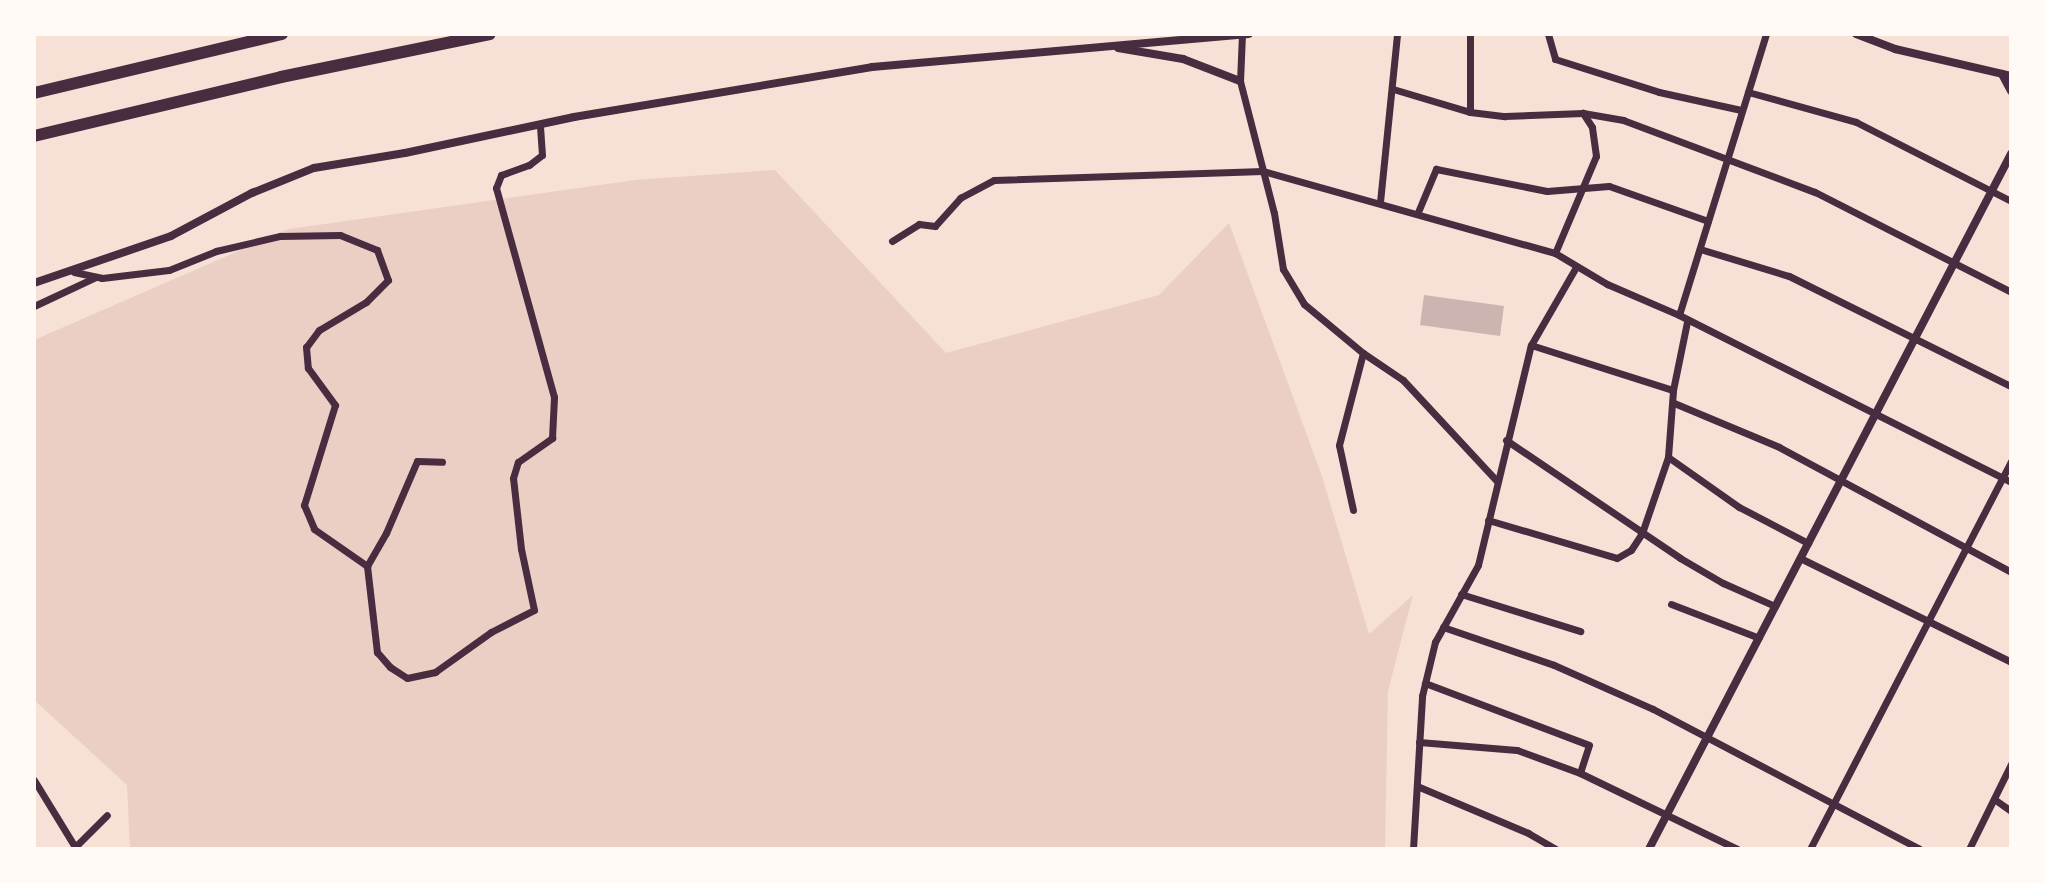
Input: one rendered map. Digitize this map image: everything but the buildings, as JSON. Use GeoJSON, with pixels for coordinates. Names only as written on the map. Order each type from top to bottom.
{"type":"FeatureCollection","features":[{"type":"Feature","properties":{"kind":"highway"},"geometry":{"type":"LineString","coordinates":[[34,93],[282,34]]}},
{"type":"Feature","properties":{"kind":"highway"},"geometry":{"type":"LineString","coordinates":[[34,136],[281,77],[490,34]]}},
{"type":"Feature","properties":{"kind":"street"},"geometry":{"type":"LineString","coordinates":[[1242,34],[1240,81],[1283,269],[1304,304],[1363,353],[1403,380],[1497,481]]}},
{"type":"Feature","properties":{"kind":"street"},"geometry":{"type":"LineString","coordinates":[[34,283],[74,272],[171,236],[252,193],[314,168],[872,67],[1249,34]]}},
{"type":"Feature","properties":{"kind":"street"},"geometry":{"type":"LineString","coordinates":[[1380,202],[1397,34]]}},
{"type":"Feature","properties":{"kind":"street"},"geometry":{"type":"LineString","coordinates":[[1470,34],[1470,112]]}},
{"type":"Feature","properties":{"kind":"street"},"geometry":{"type":"LineString","coordinates":[[1548,34],[1549,50],[1555,59],[1659,92],[1741,110]]}},
{"type":"Feature","properties":{"kind":"street"},"geometry":{"type":"LineString","coordinates":[[1679,315],[1766,34]]}},
{"type":"Feature","properties":{"kind":"street"},"geometry":{"type":"LineString","coordinates":[[1856,34],[1895,49],[2007,75],[2011,91]]}},
{"type":"Feature","properties":{"kind":"street"},"geometry":{"type":"LineString","coordinates":[[1102,45],[1183,59],[1240,81]]}},
{"type":"Feature","properties":{"kind":"street"},"geometry":{"type":"LineString","coordinates":[[1393,89],[1470,112],[1505,116],[1583,113],[1623,120],[1815,192],[2011,292]]}},
{"type":"Feature","properties":{"kind":"street"},"geometry":{"type":"LineString","coordinates":[[1748,92],[1856,122],[2011,201]]}},
{"type":"Feature","properties":{"kind":"street"},"geometry":{"type":"LineString","coordinates":[[1555,253],[1579,188],[1590,172],[1596,147],[1592,127],[1583,113]]}},
{"type":"Feature","properties":{"kind":"street"},"geometry":{"type":"LineString","coordinates":[[442,462],[417,461],[386,533],[367,566],[377,652],[390,667],[407,678],[435,672],[491,632],[534,610],[521,549],[513,478],[518,462],[552,438],[554,397],[496,188],[501,175],[529,165],[542,155],[540,125]]}},
{"type":"Feature","properties":{"kind":"street"},"geometry":{"type":"LineString","coordinates":[[1649,849],[2010,157]]}},
{"type":"Feature","properties":{"kind":"street"},"geometry":{"type":"LineString","coordinates":[[1418,212],[1436,169],[1547,191],[1609,186],[1708,221]]}},
{"type":"Feature","properties":{"kind":"street"},"geometry":{"type":"LineString","coordinates":[[892,241],[919,224],[935,226],[960,198],[994,180],[1263,171],[1418,212],[1555,253],[1576,267],[1679,315],[1687,322],[2011,482]]}},
{"type":"Feature","properties":{"kind":"street"},"geometry":{"type":"LineString","coordinates":[[74,272],[96,277],[169,270],[216,251],[280,236],[340,235],[377,250],[388,280],[366,302],[319,330],[306,347],[308,368],[335,405],[304,505],[314,529],[367,566]]}},
{"type":"Feature","properties":{"kind":"street"},"geometry":{"type":"LineString","coordinates":[[1700,249],[1789,276],[2011,386]]}},
{"type":"Feature","properties":{"kind":"street"},"geometry":{"type":"LineString","coordinates":[[1413,849],[1425,683],[1435,642],[1478,565],[1531,345],[1576,267]]}},
{"type":"Feature","properties":{"kind":"street"},"geometry":{"type":"LineString","coordinates":[[34,306],[96,277]]}},
{"type":"Feature","properties":{"kind":"street"},"geometry":{"type":"LineString","coordinates":[[1488,520],[1617,558],[1631,550],[1642,533],[1668,457],[1673,390],[1687,322]]}},
{"type":"Feature","properties":{"kind":"street"},"geometry":{"type":"LineString","coordinates":[[1531,345],[1673,390]]}},
{"type":"Feature","properties":{"kind":"street"},"geometry":{"type":"LineString","coordinates":[[1353,510],[1339,445],[1363,353]]}},
{"type":"Feature","properties":{"kind":"street"},"geometry":{"type":"LineString","coordinates":[[1674,403],[1779,447],[2011,572]]}},
{"type":"Feature","properties":{"kind":"street"},"geometry":{"type":"LineString","coordinates":[[1506,440],[1642,533],[1723,583],[1775,606]]}},
{"type":"Feature","properties":{"kind":"street"},"geometry":{"type":"LineString","coordinates":[[1668,457],[1739,507],[1808,543]]}},
{"type":"Feature","properties":{"kind":"street"},"geometry":{"type":"LineString","coordinates":[[1810,849],[2011,461]]}},
{"type":"Feature","properties":{"kind":"street"},"geometry":{"type":"LineString","coordinates":[[1800,558],[2011,662]]}},
{"type":"Feature","properties":{"kind":"street"},"geometry":{"type":"LineString","coordinates":[[1461,594],[1580,631]]}},
{"type":"Feature","properties":{"kind":"street"},"geometry":{"type":"LineString","coordinates":[[1671,604],[1759,638]]}},
{"type":"Feature","properties":{"kind":"street"},"geometry":{"type":"LineString","coordinates":[[1443,627],[1554,665],[1653,709],[1920,849]]}},
{"type":"Feature","properties":{"kind":"street"},"geometry":{"type":"LineString","coordinates":[[1425,683],[1589,745],[1580,773]]}},
{"type":"Feature","properties":{"kind":"street"},"geometry":{"type":"LineString","coordinates":[[1419,742],[1517,750],[1580,773],[1737,849]]}},
{"type":"Feature","properties":{"kind":"street"},"geometry":{"type":"LineString","coordinates":[[1969,849],[2011,764]]}},
{"type":"Feature","properties":{"kind":"street"},"geometry":{"type":"LineString","coordinates":[[34,780],[74,848],[107,815]]}},
{"type":"Feature","properties":{"kind":"street"},"geometry":{"type":"LineString","coordinates":[[1417,786],[1528,833],[1556,849]]}},
{"type":"Feature","properties":{"kind":"street"},"geometry":{"type":"LineString","coordinates":[[1994,799],[2011,811]]}},
{"type":"Feature","properties":{"kind":"shaded area"},"geometry":{"type":"Polygon","coordinates":[[[775,170],[946,353],[1159,295],[1229,223],[1322,476],[1369,634],[1413,595],[1388,691],[1385,849],[130,849],[127,785],[34,700],[34,340],[289,229],[635,180],[775,170]]]}}]}
